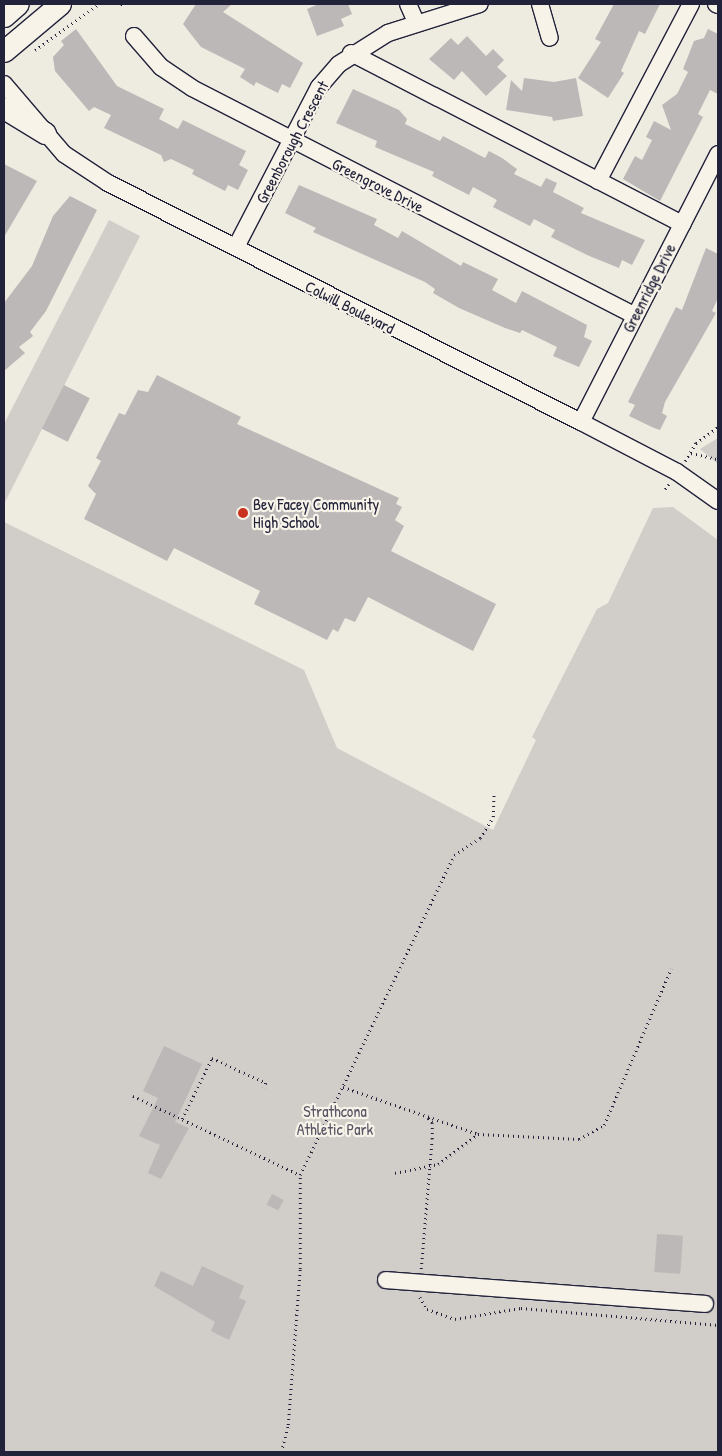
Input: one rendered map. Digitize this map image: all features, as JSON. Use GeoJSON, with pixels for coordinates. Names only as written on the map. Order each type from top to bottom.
{"type":"FeatureCollection","features":[{"type":"Feature","properties":{"kind":"main road"},"geometry":{"type":"LineString","coordinates":[[4,16],[18,4]]}},
{"type":"Feature","properties":{"kind":"main road"},"geometry":{"type":"LineString","coordinates":[[4,51],[60,4]]}},
{"type":"Feature","properties":{"kind":"main road"},"geometry":{"type":"LineString","coordinates":[[4,108],[45,133]]}},
{"type":"Feature","properties":{"kind":"street"},"geometry":{"type":"LineString","coordinates":[[408,4],[416,22]]}},
{"type":"Feature","properties":{"kind":"street","name":"Greenborough Crescent"},"geometry":{"type":"LineString","coordinates":[[236,247],[319,87],[351,53],[416,22],[480,4]]}},
{"type":"Feature","properties":{"kind":"street"},"geometry":{"type":"LineString","coordinates":[[540,4],[550,38]]}},
{"type":"Feature","properties":{"kind":"street"},"geometry":{"type":"LineString","coordinates":[[598,181],[690,4]]}},
{"type":"Feature","properties":{"kind":"street","name":"Greengrove Drive"},"geometry":{"type":"LineString","coordinates":[[134,36],[162,67],[192,88],[635,316]]}},
{"type":"Feature","properties":{"kind":"street"},"geometry":{"type":"LineString","coordinates":[[351,53],[682,224]]}},
{"type":"Feature","properties":{"kind":"street","name":"Colwill Boulevard"},"geometry":{"type":"LineString","coordinates":[[4,84],[64,154],[108,183],[677,472],[718,501]]}},
{"type":"Feature","properties":{"kind":"street","name":"Greenridge Drive"},"geometry":{"type":"LineString","coordinates":[[581,422],[718,154]]}},
{"type":"Feature","properties":{"kind":"street"},"geometry":{"type":"LineString","coordinates":[[386,1280],[705,1304]]}},
{"type":"Feature","properties":{"kind":"path"},"geometry":{"type":"LineString","coordinates":[[28,56],[99,4]]}},
{"type":"Feature","properties":{"kind":"path"},"geometry":{"type":"LineString","coordinates":[[122,4],[124,8]]}},
{"type":"Feature","properties":{"kind":"path"},"geometry":{"type":"LineString","coordinates":[[718,427],[696,443],[691,453],[718,459]]}},
{"type":"Feature","properties":{"kind":"path"},"geometry":{"type":"LineString","coordinates":[[281,1452],[288,1425],[300,1269],[300,1175],[454,855],[480,838],[493,817],[494,794]]}},
{"type":"Feature","properties":{"kind":"path"},"geometry":{"type":"LineString","coordinates":[[343,1087],[478,1134],[579,1139],[604,1125],[671,969]]}},
{"type":"Feature","properties":{"kind":"path"},"geometry":{"type":"LineString","coordinates":[[182,1119],[212,1058],[266,1083],[264,1088]]}},
{"type":"Feature","properties":{"kind":"path"},"geometry":{"type":"LineString","coordinates":[[133,1096],[300,1175]]}},
{"type":"Feature","properties":{"kind":"path"},"geometry":{"type":"LineString","coordinates":[[426,1116],[432,1123],[420,1297],[427,1309],[455,1319],[521,1308],[718,1325]]}},
{"type":"Feature","properties":{"kind":"path"},"geometry":{"type":"LineString","coordinates":[[395,1173],[429,1166],[478,1134]]}},
{"type":"Feature","properties":{"kind":"green space"},"geometry":{"type":"Polygon","coordinates":[[[109,220],[140,236],[4,504],[4,424],[109,220]]]}},
{"type":"Feature","properties":{"kind":"green space"},"geometry":{"type":"Polygon","coordinates":[[[718,438],[718,464],[700,449],[718,438]]]}},
{"type":"Feature","properties":{"kind":"green space","name":"Strathcona Athletic Park"},"geometry":{"type":"Polygon","coordinates":[[[673,507],[718,540],[718,1452],[4,1452],[4,522],[304,670],[337,748],[493,830],[536,740],[532,737],[597,609],[608,603],[653,508],[673,507]]]}},
{"type":"Feature","properties":{"kind":"building"},"geometry":{"type":"Polygon","coordinates":[[[196,4],[232,4],[223,12],[303,63],[290,88],[282,84],[278,93],[256,82],[254,86],[240,77],[245,69],[201,47],[183,24],[196,4]]]}},
{"type":"Feature","properties":{"kind":"building"},"geometry":{"type":"Polygon","coordinates":[[[319,4],[348,4],[352,14],[341,19],[344,26],[317,36],[307,9],[319,4]]]}},
{"type":"Feature","properties":{"kind":"building"},"geometry":{"type":"Polygon","coordinates":[[[614,4],[660,4],[645,34],[639,31],[621,71],[624,73],[608,98],[578,78],[601,42],[595,39],[614,4]]]}},
{"type":"Feature","properties":{"kind":"building"},"geometry":{"type":"Polygon","coordinates":[[[76,29],[117,86],[164,109],[159,119],[178,129],[183,120],[246,151],[239,165],[248,170],[238,190],[228,185],[225,191],[192,174],[194,170],[171,159],[164,162],[161,155],[104,128],[111,115],[94,107],[89,111],[55,71],[53,57],[64,45],[61,41],[76,29]]]}},
{"type":"Feature","properties":{"kind":"building"},"geometry":{"type":"Polygon","coordinates":[[[708,29],[718,34],[718,94],[710,90],[698,114],[703,117],[660,201],[623,179],[635,156],[642,160],[652,140],[646,137],[654,121],[671,130],[662,105],[677,94],[688,72],[683,69],[694,41],[704,38],[708,29]]]}},
{"type":"Feature","properties":{"kind":"building"},"geometry":{"type":"Polygon","coordinates":[[[467,36],[486,56],[493,49],[504,60],[497,67],[507,76],[486,96],[462,71],[454,80],[429,59],[451,38],[458,45],[467,36]]]}},
{"type":"Feature","properties":{"kind":"building"},"geometry":{"type":"Polygon","coordinates":[[[524,78],[554,82],[576,78],[583,116],[553,121],[552,117],[506,110],[511,80],[522,91],[524,78]]]}},
{"type":"Feature","properties":{"kind":"building"},"geometry":{"type":"Polygon","coordinates":[[[353,89],[399,110],[407,119],[405,124],[440,141],[443,136],[485,158],[489,151],[517,169],[514,174],[541,187],[546,178],[557,183],[553,192],[584,208],[581,213],[645,240],[632,265],[622,260],[619,268],[587,255],[551,237],[555,230],[534,219],[530,226],[493,207],[497,200],[473,187],[469,195],[432,176],[434,172],[375,147],[377,141],[336,123],[353,89]]]}},
{"type":"Feature","properties":{"kind":"building"},"geometry":{"type":"Polygon","coordinates":[[[4,164],[37,181],[4,237],[4,164]]]}},
{"type":"Feature","properties":{"kind":"building"},"geometry":{"type":"Polygon","coordinates":[[[299,185],[377,219],[374,225],[398,238],[402,231],[461,266],[463,262],[498,279],[492,290],[516,303],[522,291],[587,325],[584,337],[592,341],[579,367],[553,356],[557,347],[522,330],[520,333],[505,328],[459,308],[433,293],[435,289],[425,282],[313,232],[316,228],[285,213],[299,185]]]}},
{"type":"Feature","properties":{"kind":"building"},"geometry":{"type":"Polygon","coordinates":[[[70,196],[97,210],[46,311],[30,332],[33,336],[19,347],[25,353],[4,371],[4,303],[32,266],[53,216],[70,196]]]}},
{"type":"Feature","properties":{"kind":"building"},"geometry":{"type":"Polygon","coordinates":[[[706,248],[718,254],[718,298],[712,311],[716,313],[665,402],[662,413],[667,416],[660,430],[629,416],[635,405],[628,402],[676,307],[682,310],[706,248]]]}},
{"type":"Feature","properties":{"kind":"building","name":"Bev Facey Community High School"},"geometry":{"type":"Polygon","coordinates":[[[157,375],[241,417],[237,424],[399,498],[396,504],[402,507],[395,520],[404,526],[391,551],[496,604],[473,651],[368,597],[355,622],[345,618],[338,632],[333,629],[327,640],[254,604],[260,591],[174,548],[167,561],[84,519],[96,494],[88,486],[101,461],[96,458],[119,413],[125,415],[138,390],[148,392],[157,375]]]}},
{"type":"Feature","properties":{"kind":"building"},"geometry":{"type":"Polygon","coordinates":[[[64,385],[90,398],[68,442],[42,429],[64,385]]]}},
{"type":"Feature","properties":{"kind":"building"},"geometry":{"type":"Polygon","coordinates":[[[164,1046],[202,1064],[175,1122],[189,1128],[161,1179],[148,1173],[160,1145],[139,1136],[158,1098],[143,1091],[164,1046]]]}},
{"type":"Feature","properties":{"kind":"building"},"geometry":{"type":"Polygon","coordinates":[[[272,1194],[284,1200],[278,1211],[267,1205],[272,1194]]]}},
{"type":"Feature","properties":{"kind":"building"},"geometry":{"type":"Polygon","coordinates":[[[657,1234],[683,1236],[680,1274],[654,1272],[657,1234]]]}},
{"type":"Feature","properties":{"kind":"building"},"geometry":{"type":"Polygon","coordinates":[[[202,1266],[244,1286],[239,1298],[246,1301],[229,1340],[211,1331],[215,1322],[154,1286],[161,1271],[193,1286],[202,1266]]]}},
{"type":"Feature","properties":{"kind":"place","name":"Bev Facey Community High School"},"geometry":{"type":"Point","coordinates":[243,513]}}]}
